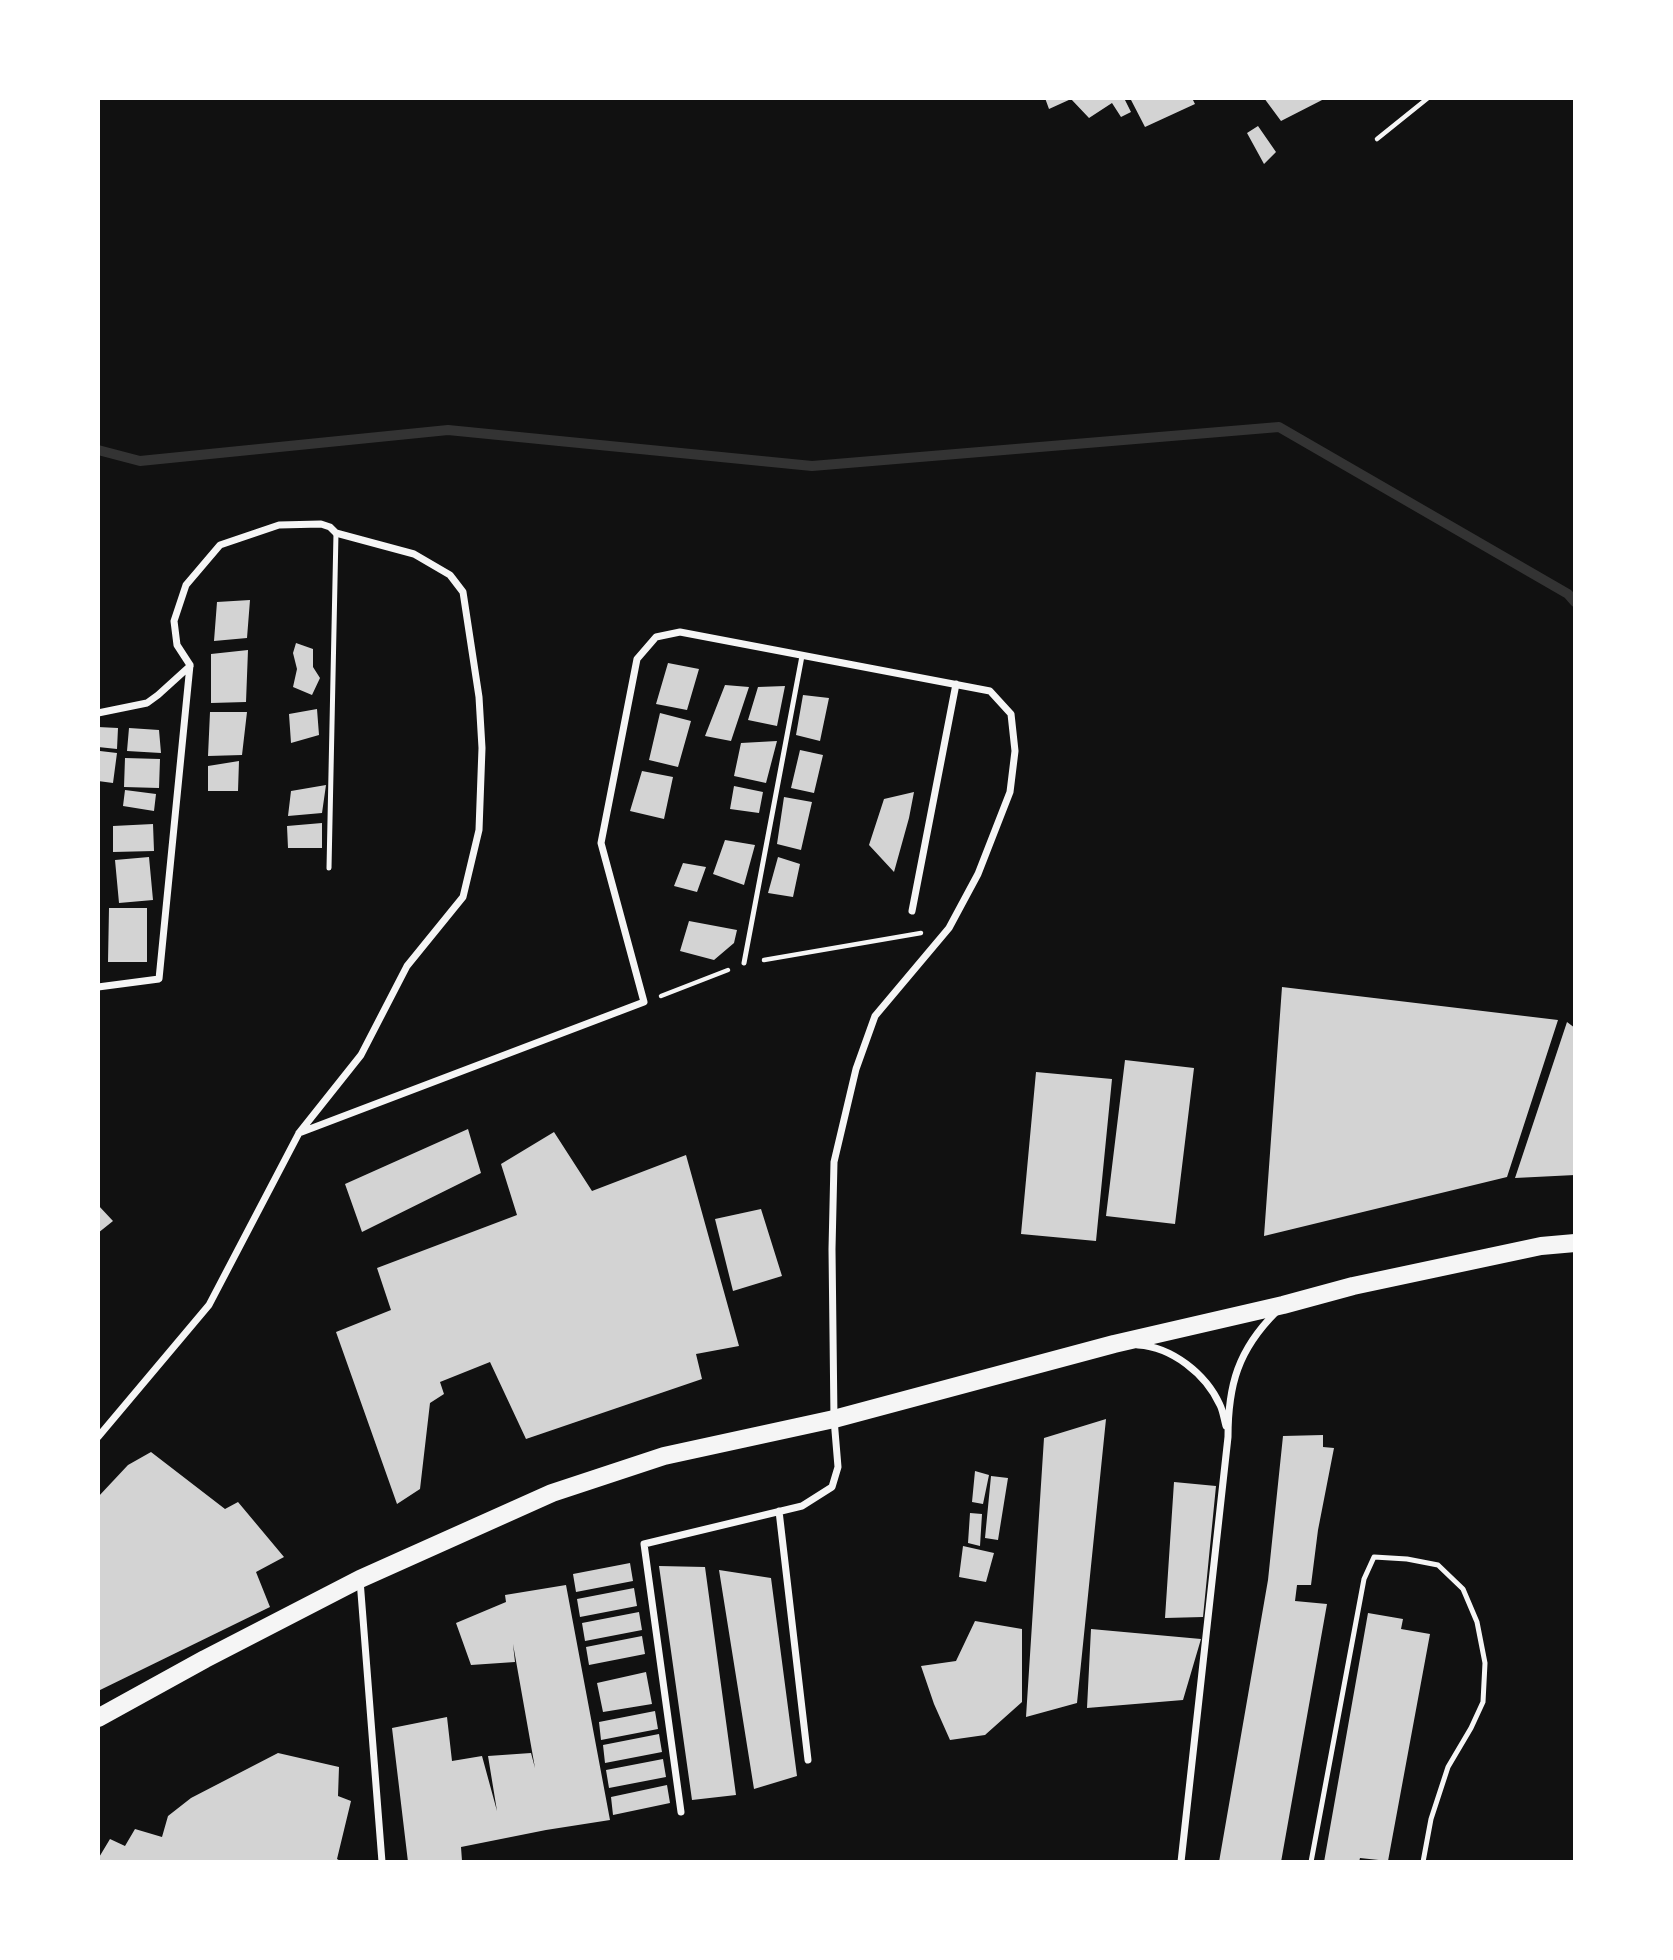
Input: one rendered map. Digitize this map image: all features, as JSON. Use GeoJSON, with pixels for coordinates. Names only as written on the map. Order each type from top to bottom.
{"type":"FeatureCollection","features":[{"type":"Feature","properties":{"kind":"main road"},"geometry":{"type":"LineString","coordinates":[[98,1718],[360,1579],[552,1493],[664,1456],[834,1419],[1114,1344],[1353,1286],[1528,1249],[1575,1243]]}},
{"type":"Feature","properties":{"kind":"street"},"geometry":{"type":"LineString","coordinates":[[98,987],[159,979],[190,665],[177,645],[174,621],[187,584],[220,545],[279,525],[321,524],[336,533],[414,554],[450,575],[463,592],[479,697],[482,748],[479,830],[463,897],[407,966],[361,1055],[299,1133],[209,1306],[98,1437]]}},
{"type":"Feature","properties":{"kind":"street"},"geometry":{"type":"LineString","coordinates":[[299,1133],[644,1002],[601,843],[636,659],[656,637],[680,632],[990,691],[1011,714],[1015,751],[1010,792],[978,874],[949,928],[875,1016],[853,1082],[834,1162],[834,1419],[838,1467],[832,1487],[802,1506],[644,1544],[681,1812]]}},
{"type":"Feature","properties":{"kind":"street"},"geometry":{"type":"LineString","coordinates":[[98,713],[147,703],[190,665]]}},
{"type":"Feature","properties":{"kind":"street"},"geometry":{"type":"LineString","coordinates":[[912,911],[956,684]]}},
{"type":"Feature","properties":{"kind":"street"},"geometry":{"type":"LineString","coordinates":[[1181,1862],[1228,1437],[1228,1407],[1234,1378],[1246,1350],[1262,1326],[1283,1305]]}},
{"type":"Feature","properties":{"kind":"street"},"geometry":{"type":"LineString","coordinates":[[1114,1344],[1147,1346],[1177,1357],[1202,1378],[1220,1405],[1228,1437]]}},
{"type":"Feature","properties":{"kind":"street"},"geometry":{"type":"LineString","coordinates":[[779,1511],[808,1760]]}},
{"type":"Feature","properties":{"kind":"street"},"geometry":{"type":"LineString","coordinates":[[360,1579],[382,1862]]}},
{"type":"Feature","properties":{"kind":"lane"},"geometry":{"type":"LineString","coordinates":[[329,869],[336,533]]}},
{"type":"Feature","properties":{"kind":"lane"},"geometry":{"type":"LineString","coordinates":[[744,963],[802,656]]}},
{"type":"Feature","properties":{"kind":"lane"},"geometry":{"type":"LineString","coordinates":[[1311,1862],[1364,1579],[1374,1557],[1407,1559],[1438,1565],[1463,1589],[1477,1622],[1485,1663],[1483,1702],[1448,1767],[1431,1819],[1423,1862]]}},
{"type":"Feature","properties":{"kind":"path"},"geometry":{"type":"LineString","coordinates":[[1377,139],[1428,98]]}},
{"type":"Feature","properties":{"kind":"path"},"geometry":{"type":"LineString","coordinates":[[644,1002],[744,963],[949,928]]}},
{"type":"Feature","properties":{"kind":"building"},"geometry":{"type":"Polygon","coordinates":[[[1045,98],[1124,98],[1131,112],[1121,117],[1112,103],[1089,118],[1071,99],[1049,109],[1045,98]]]}},
{"type":"Feature","properties":{"kind":"building"},"geometry":{"type":"Polygon","coordinates":[[[1130,98],[1192,98],[1195,104],[1145,127],[1130,98]]]}},
{"type":"Feature","properties":{"kind":"building"},"geometry":{"type":"Polygon","coordinates":[[[1264,98],[1326,98],[1281,121],[1264,98]]]}},
{"type":"Feature","properties":{"kind":"building"},"geometry":{"type":"Polygon","coordinates":[[[1258,126],[1276,152],[1264,164],[1247,133],[1258,126]]]}},
{"type":"Feature","properties":{"kind":"building"},"geometry":{"type":"Polygon","coordinates":[[[250,600],[247,638],[214,641],[217,602],[250,600]]]}},
{"type":"Feature","properties":{"kind":"building"},"geometry":{"type":"Polygon","coordinates":[[[296,643],[313,649],[313,667],[320,678],[312,695],[293,687],[297,669],[293,653],[296,643]]]}},
{"type":"Feature","properties":{"kind":"building"},"geometry":{"type":"Polygon","coordinates":[[[248,650],[246,702],[211,703],[211,654],[248,650]]]}},
{"type":"Feature","properties":{"kind":"building"},"geometry":{"type":"Polygon","coordinates":[[[668,663],[699,669],[687,710],[656,704],[668,663]]]}},
{"type":"Feature","properties":{"kind":"building"},"geometry":{"type":"Polygon","coordinates":[[[725,685],[749,687],[731,741],[705,736],[725,685]]]}},
{"type":"Feature","properties":{"kind":"building"},"geometry":{"type":"Polygon","coordinates":[[[785,686],[777,726],[748,720],[758,687],[785,686]]]}},
{"type":"Feature","properties":{"kind":"building"},"geometry":{"type":"Polygon","coordinates":[[[803,695],[829,698],[820,741],[796,735],[803,695]]]}},
{"type":"Feature","properties":{"kind":"building"},"geometry":{"type":"Polygon","coordinates":[[[317,709],[319,735],[291,743],[289,714],[317,709]]]}},
{"type":"Feature","properties":{"kind":"building"},"geometry":{"type":"Polygon","coordinates":[[[210,712],[247,712],[242,755],[208,756],[210,712]]]}},
{"type":"Feature","properties":{"kind":"building"},"geometry":{"type":"Polygon","coordinates":[[[660,713],[691,721],[678,767],[649,760],[660,713]]]}},
{"type":"Feature","properties":{"kind":"building"},"geometry":{"type":"Polygon","coordinates":[[[98,727],[118,728],[117,749],[98,747],[98,727]]]}},
{"type":"Feature","properties":{"kind":"building"},"geometry":{"type":"Polygon","coordinates":[[[129,728],[159,730],[161,753],[127,751],[129,728]]]}},
{"type":"Feature","properties":{"kind":"building"},"geometry":{"type":"Polygon","coordinates":[[[777,741],[766,783],[734,776],[741,743],[777,741]]]}},
{"type":"Feature","properties":{"kind":"building"},"geometry":{"type":"Polygon","coordinates":[[[800,750],[823,755],[814,793],[791,788],[800,750]]]}},
{"type":"Feature","properties":{"kind":"building"},"geometry":{"type":"Polygon","coordinates":[[[100,751],[117,753],[113,783],[98,781],[100,751]]]}},
{"type":"Feature","properties":{"kind":"building"},"geometry":{"type":"Polygon","coordinates":[[[125,758],[160,759],[159,788],[124,787],[125,758]]]}},
{"type":"Feature","properties":{"kind":"building"},"geometry":{"type":"Polygon","coordinates":[[[239,761],[238,791],[208,791],[208,766],[239,761]]]}},
{"type":"Feature","properties":{"kind":"building"},"geometry":{"type":"Polygon","coordinates":[[[642,771],[673,777],[664,819],[630,811],[642,771]]]}},
{"type":"Feature","properties":{"kind":"building"},"geometry":{"type":"Polygon","coordinates":[[[326,785],[322,813],[288,816],[291,791],[326,785]]]}},
{"type":"Feature","properties":{"kind":"building"},"geometry":{"type":"Polygon","coordinates":[[[734,786],[763,792],[759,813],[730,809],[734,786]]]}},
{"type":"Feature","properties":{"kind":"building"},"geometry":{"type":"Polygon","coordinates":[[[125,790],[156,794],[154,811],[123,806],[125,790]]]}},
{"type":"Feature","properties":{"kind":"building"},"geometry":{"type":"Polygon","coordinates":[[[914,792],[894,872],[869,845],[884,799],[914,792]]]}},
{"type":"Feature","properties":{"kind":"building"},"geometry":{"type":"Polygon","coordinates":[[[784,797],[812,802],[801,850],[777,844],[784,797]]]}},
{"type":"Feature","properties":{"kind":"building"},"geometry":{"type":"Polygon","coordinates":[[[322,823],[322,848],[288,848],[287,826],[322,823]]]}},
{"type":"Feature","properties":{"kind":"building"},"geometry":{"type":"Polygon","coordinates":[[[153,824],[154,851],[113,852],[113,826],[153,824]]]}},
{"type":"Feature","properties":{"kind":"building"},"geometry":{"type":"Polygon","coordinates":[[[725,840],[755,845],[744,885],[713,874],[725,840]]]}},
{"type":"Feature","properties":{"kind":"building"},"geometry":{"type":"Polygon","coordinates":[[[149,857],[153,900],[119,903],[115,860],[149,857]]]}},
{"type":"Feature","properties":{"kind":"building"},"geometry":{"type":"Polygon","coordinates":[[[778,857],[800,864],[793,897],[768,893],[778,857]]]}},
{"type":"Feature","properties":{"kind":"building"},"geometry":{"type":"Polygon","coordinates":[[[683,863],[706,867],[697,892],[674,886],[683,863]]]}},
{"type":"Feature","properties":{"kind":"building"},"geometry":{"type":"Polygon","coordinates":[[[109,908],[147,908],[147,962],[108,962],[109,908]]]}},
{"type":"Feature","properties":{"kind":"building"},"geometry":{"type":"Polygon","coordinates":[[[689,921],[737,930],[734,943],[714,960],[680,951],[689,921]]]}},
{"type":"Feature","properties":{"kind":"building"},"geometry":{"type":"Polygon","coordinates":[[[1282,987],[1558,1020],[1507,1177],[1264,1236],[1282,987]]]}},
{"type":"Feature","properties":{"kind":"building"},"geometry":{"type":"Polygon","coordinates":[[[1567,1022],[1575,1028],[1575,1175],[1515,1178],[1567,1022]]]}},
{"type":"Feature","properties":{"kind":"building"},"geometry":{"type":"Polygon","coordinates":[[[1125,1060],[1194,1068],[1175,1224],[1106,1216],[1125,1060]]]}},
{"type":"Feature","properties":{"kind":"building"},"geometry":{"type":"Polygon","coordinates":[[[1036,1072],[1112,1079],[1096,1241],[1021,1234],[1036,1072]]]}},
{"type":"Feature","properties":{"kind":"building"},"geometry":{"type":"Polygon","coordinates":[[[468,1129],[481,1173],[362,1232],[345,1184],[468,1129]]]}},
{"type":"Feature","properties":{"kind":"building"},"geometry":{"type":"Polygon","coordinates":[[[554,1132],[592,1191],[686,1155],[739,1346],[696,1354],[702,1379],[526,1439],[490,1362],[440,1382],[444,1394],[430,1403],[420,1489],[397,1504],[336,1332],[391,1310],[377,1268],[517,1215],[501,1164],[554,1132]]]}},
{"type":"Feature","properties":{"kind":"building"},"geometry":{"type":"Polygon","coordinates":[[[98,1205],[113,1221],[98,1233],[98,1205]]]}},
{"type":"Feature","properties":{"kind":"building"},"geometry":{"type":"Polygon","coordinates":[[[761,1209],[782,1276],[733,1291],[715,1219],[761,1209]]]}},
{"type":"Feature","properties":{"kind":"building"},"geometry":{"type":"Polygon","coordinates":[[[1106,1419],[1077,1703],[1026,1717],[1044,1438],[1106,1419]]]}},
{"type":"Feature","properties":{"kind":"building"},"geometry":{"type":"Polygon","coordinates":[[[1323,1435],[1323,1447],[1334,1448],[1318,1530],[1311,1585],[1297,1585],[1295,1601],[1327,1604],[1281,1862],[1219,1862],[1268,1580],[1283,1436],[1323,1435]]]}},
{"type":"Feature","properties":{"kind":"building"},"geometry":{"type":"Polygon","coordinates":[[[151,1452],[225,1509],[238,1502],[284,1557],[256,1572],[270,1607],[98,1691],[98,1497],[128,1465],[151,1452]]]}},
{"type":"Feature","properties":{"kind":"building"},"geometry":{"type":"Polygon","coordinates":[[[975,1471],[989,1475],[983,1504],[972,1502],[975,1471]]]}},
{"type":"Feature","properties":{"kind":"building"},"geometry":{"type":"Polygon","coordinates":[[[991,1476],[1008,1478],[998,1540],[985,1538],[991,1476]]]}},
{"type":"Feature","properties":{"kind":"building"},"geometry":{"type":"Polygon","coordinates":[[[1174,1482],[1216,1486],[1203,1617],[1165,1618],[1174,1482]]]}},
{"type":"Feature","properties":{"kind":"building"},"geometry":{"type":"Polygon","coordinates":[[[970,1513],[982,1514],[980,1546],[968,1543],[970,1513]]]}},
{"type":"Feature","properties":{"kind":"building"},"geometry":{"type":"Polygon","coordinates":[[[963,1546],[994,1553],[986,1582],[959,1577],[963,1546]]]}},
{"type":"Feature","properties":{"kind":"building"},"geometry":{"type":"Polygon","coordinates":[[[630,1563],[633,1581],[576,1592],[573,1574],[630,1563]]]}},
{"type":"Feature","properties":{"kind":"building"},"geometry":{"type":"Polygon","coordinates":[[[659,1566],[705,1567],[736,1795],[692,1800],[659,1566]]]}},
{"type":"Feature","properties":{"kind":"building"},"geometry":{"type":"Polygon","coordinates":[[[719,1570],[771,1578],[797,1776],[754,1789],[719,1570]]]}},
{"type":"Feature","properties":{"kind":"building"},"geometry":{"type":"Polygon","coordinates":[[[566,1585],[610,1820],[461,1847],[462,1861],[408,1862],[392,1728],[447,1717],[452,1761],[482,1756],[497,1811],[488,1756],[531,1753],[535,1768],[513,1644],[515,1662],[471,1665],[456,1623],[506,1602],[505,1595],[566,1585]]]}},
{"type":"Feature","properties":{"kind":"building"},"geometry":{"type":"Polygon","coordinates":[[[634,1588],[637,1606],[580,1617],[577,1599],[634,1588]]]}},
{"type":"Feature","properties":{"kind":"building"},"geometry":{"type":"Polygon","coordinates":[[[639,1612],[642,1630],[585,1641],[582,1623],[639,1612]]]}},
{"type":"Feature","properties":{"kind":"building"},"geometry":{"type":"Polygon","coordinates":[[[1368,1613],[1403,1619],[1401,1629],[1430,1634],[1388,1861],[1360,1858],[1359,1862],[1324,1862],[1368,1613]]]}},
{"type":"Feature","properties":{"kind":"building"},"geometry":{"type":"Polygon","coordinates":[[[975,1621],[1022,1629],[1022,1702],[985,1735],[950,1740],[921,1666],[956,1661],[975,1621]]]}},
{"type":"Feature","properties":{"kind":"building"},"geometry":{"type":"Polygon","coordinates":[[[1091,1629],[1201,1639],[1183,1700],[1087,1708],[1091,1629]]]}},
{"type":"Feature","properties":{"kind":"building"},"geometry":{"type":"Polygon","coordinates":[[[642,1636],[645,1654],[589,1665],[586,1647],[642,1636]]]}},
{"type":"Feature","properties":{"kind":"building"},"geometry":{"type":"Polygon","coordinates":[[[646,1672],[652,1704],[603,1712],[597,1683],[646,1672]]]}},
{"type":"Feature","properties":{"kind":"building"},"geometry":{"type":"Polygon","coordinates":[[[655,1711],[658,1729],[601,1740],[599,1722],[655,1711]]]}},
{"type":"Feature","properties":{"kind":"building"},"geometry":{"type":"Polygon","coordinates":[[[659,1734],[662,1752],[605,1763],[603,1745],[659,1734]]]}},
{"type":"Feature","properties":{"kind":"building"},"geometry":{"type":"Polygon","coordinates":[[[278,1753],[339,1767],[338,1796],[351,1801],[337,1859],[342,1862],[98,1862],[110,1839],[125,1846],[135,1829],[162,1837],[168,1816],[191,1798],[278,1753]]]}},
{"type":"Feature","properties":{"kind":"building"},"geometry":{"type":"Polygon","coordinates":[[[663,1759],[666,1777],[609,1788],[606,1770],[663,1759]]]}},
{"type":"Feature","properties":{"kind":"building"},"geometry":{"type":"Polygon","coordinates":[[[667,1785],[670,1803],[613,1815],[611,1797],[667,1785]]]}},
{"type":"Feature","properties":{"kind":"waterway"},"geometry":{"type":"LineString","coordinates":[[98,450],[140,461],[448,430],[812,466],[1279,427],[1568,594],[1575,602]]}}]}
